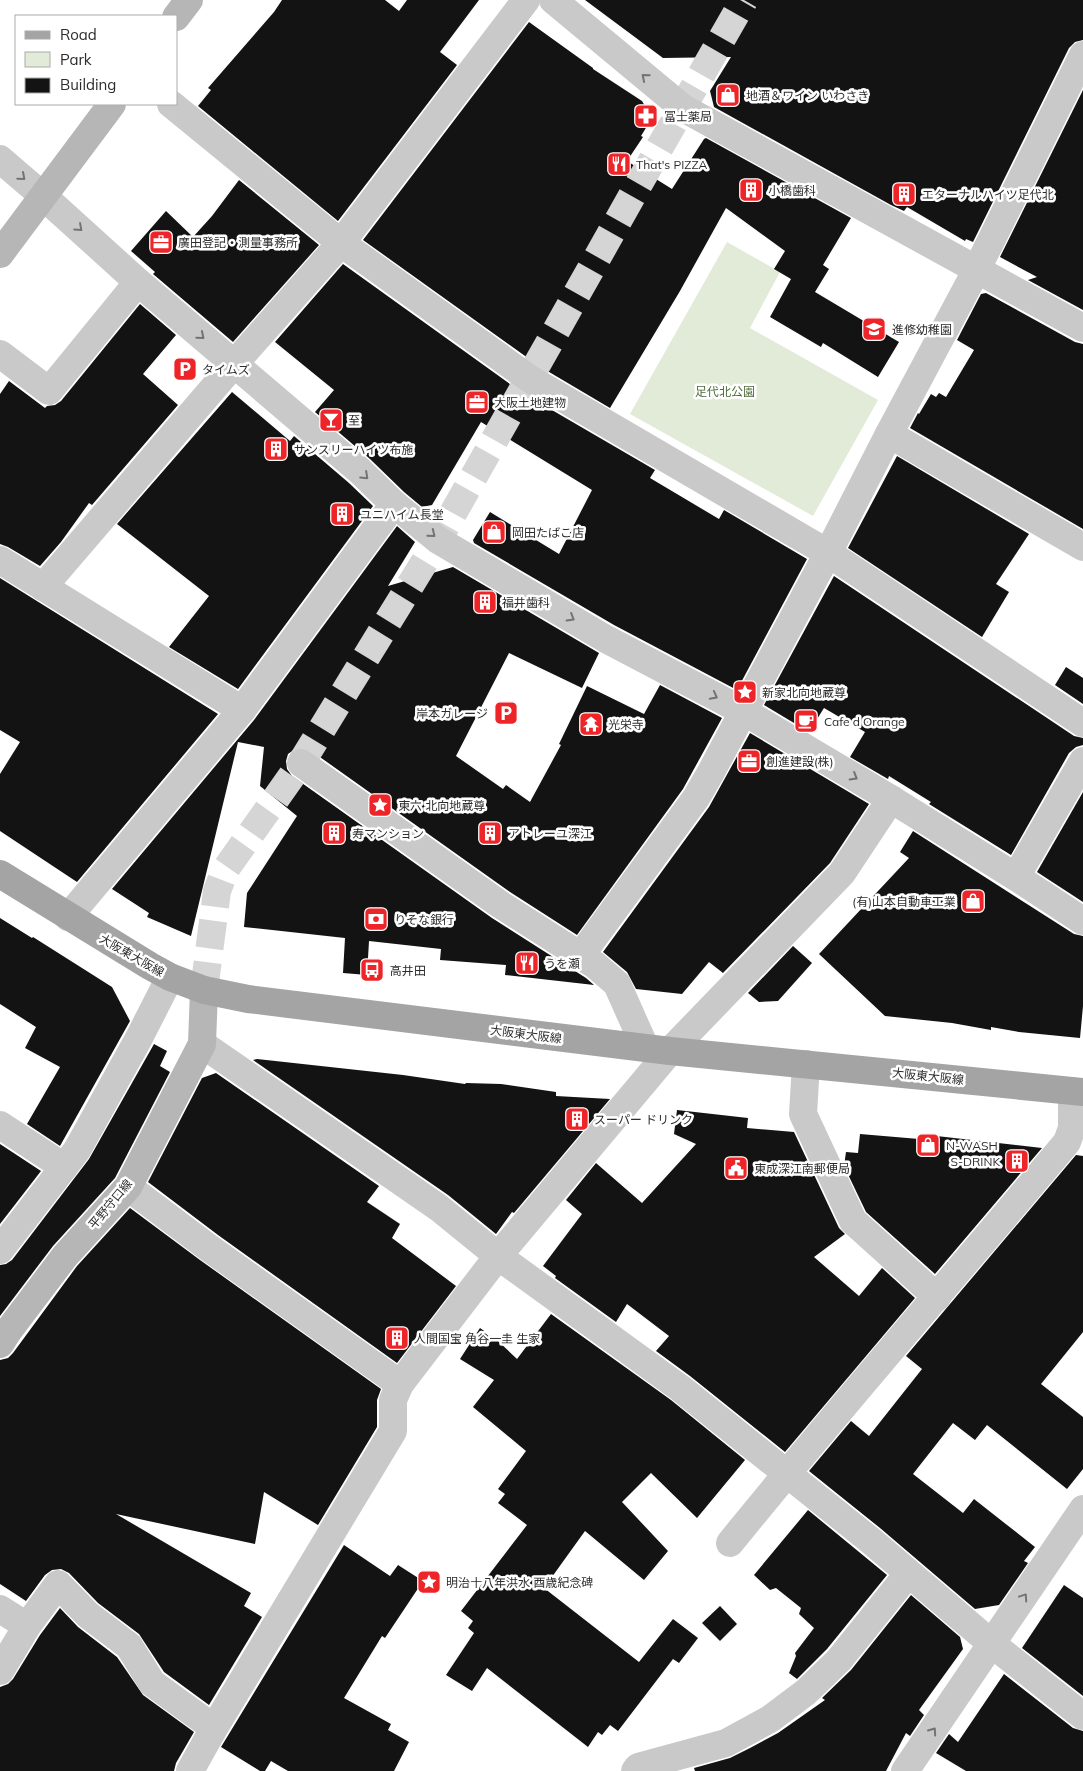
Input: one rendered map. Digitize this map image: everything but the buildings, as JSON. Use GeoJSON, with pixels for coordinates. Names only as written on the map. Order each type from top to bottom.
{"type":"FeatureCollection","features":[{"type":"Feature","properties":{"kind":"main road"},"geometry":{"type":"LineString","coordinates":[[178,15],[189,0]]}},
{"type":"Feature","properties":{"kind":"main road"},"geometry":{"type":"LineString","coordinates":[[0,254],[111,105]]}},
{"type":"Feature","properties":{"kind":"main road","name":"大阪東大阪線"},"geometry":{"type":"LineString","coordinates":[[0,874],[68,917],[170,977],[204,990],[248,999],[583,1041],[1077,1091]]}},
{"type":"Feature","properties":{"kind":"main road","name":"平野守口線"},"geometry":{"type":"LineString","coordinates":[[0,1344],[65,1256],[128,1187],[202,1044],[204,990]]}},
{"type":"Feature","properties":{"kind":"street"},"geometry":{"type":"LineString","coordinates":[[43,587],[234,364],[341,243],[526,0]]}},
{"type":"Feature","properties":{"kind":"street"},"geometry":{"type":"LineString","coordinates":[[553,0],[683,108],[1083,328]]}},
{"type":"Feature","properties":{"kind":"street"},"geometry":{"type":"LineString","coordinates":[[581,955],[696,798],[828,554],[1080,68]]}},
{"type":"Feature","properties":{"kind":"street"},"geometry":{"type":"LineString","coordinates":[[171,105],[341,243],[530,379],[828,554],[1083,723]]}},
{"type":"Feature","properties":{"kind":"street"},"geometry":{"type":"LineString","coordinates":[[0,159],[138,282],[438,540],[606,639],[743,711],[891,799],[1083,921]]}},
{"type":"Feature","properties":{"kind":"street"},"geometry":{"type":"LineString","coordinates":[[0,354],[49,391],[138,282]]}},
{"type":"Feature","properties":{"kind":"street"},"geometry":{"type":"LineString","coordinates":[[889,434],[1083,547]]}},
{"type":"Feature","properties":{"kind":"street"},"geometry":{"type":"LineString","coordinates":[[68,917],[242,710],[394,504]]}},
{"type":"Feature","properties":{"kind":"street"},"geometry":{"type":"LineString","coordinates":[[0,560],[242,710]]}},
{"type":"Feature","properties":{"kind":"street"},"geometry":{"type":"LineString","coordinates":[[1016,877],[1083,761]]}},
{"type":"Feature","properties":{"kind":"street"},"geometry":{"type":"LineString","coordinates":[[301,763],[501,905],[595,964],[617,984],[658,1049]]}},
{"type":"Feature","properties":{"kind":"street"},"geometry":{"type":"LineString","coordinates":[[190,1771],[393,1431],[393,1400],[400,1384],[658,1049],[842,873],[891,799]]}},
{"type":"Feature","properties":{"kind":"street"},"geometry":{"type":"LineString","coordinates":[[0,1250],[78,1150],[170,977]]}},
{"type":"Feature","properties":{"kind":"street"},"geometry":{"type":"LineString","coordinates":[[202,1044],[439,1208],[498,1256],[680,1388],[870,1540],[992,1644],[1083,1716]]}},
{"type":"Feature","properties":{"kind":"street"},"geometry":{"type":"LineString","coordinates":[[806,1064],[803,1114],[852,1221],[937,1297]]}},
{"type":"Feature","properties":{"kind":"street"},"geometry":{"type":"LineString","coordinates":[[730,1543],[786,1474],[1067,1142],[1072,1128],[1077,1091]]}},
{"type":"Feature","properties":{"kind":"street"},"geometry":{"type":"LineString","coordinates":[[0,1125],[64,1167]]}},
{"type":"Feature","properties":{"kind":"street"},"geometry":{"type":"LineString","coordinates":[[128,1187],[217,1254],[400,1384]]}},
{"type":"Feature","properties":{"kind":"street"},"geometry":{"type":"LineString","coordinates":[[905,1771],[1083,1509]]}},
{"type":"Feature","properties":{"kind":"street"},"geometry":{"type":"LineString","coordinates":[[635,1771],[638,1767],[726,1743],[770,1719],[806,1692],[839,1660],[908,1574]]}},
{"type":"Feature","properties":{"kind":"street"},"geometry":{"type":"LineString","coordinates":[[0,1671],[27,1626],[58,1584],[88,1616],[129,1646],[152,1683],[214,1728]]}},
{"type":"Feature","properties":{"kind":"street"},"geometry":{"type":"LineString","coordinates":[[0,1609],[27,1626]]}},
{"type":"Feature","properties":{"kind":"green space","name":"足代北公園"},"geometry":{"type":"Polygon","coordinates":[[[727,242],[780,272],[750,328],[878,400],[813,516],[630,414],[727,242]]]}},
{"type":"Feature","properties":{"kind":"tunnel"},"geometry":{"type":"LineString","coordinates":[[204,990],[217,891],[225,870],[301,763],[438,540],[744,0]]}},
{"type":"Feature","properties":{"kind":"place","name":"地酒＆ワイン いわさき"},"geometry":{"type":"Point","coordinates":[728,95]}},
{"type":"Feature","properties":{"kind":"place","name":"冨士薬局"},"geometry":{"type":"Point","coordinates":[646,116]}},
{"type":"Feature","properties":{"kind":"place","name":"That's PIZZA"},"geometry":{"type":"Point","coordinates":[619,164]}},
{"type":"Feature","properties":{"kind":"place","name":"小橋歯科"},"geometry":{"type":"Point","coordinates":[751,190]}},
{"type":"Feature","properties":{"kind":"place","name":"エターナルハイツ足代北"},"geometry":{"type":"Point","coordinates":[904,194]}},
{"type":"Feature","properties":{"kind":"place","name":"廣田登記・測量事務所"},"geometry":{"type":"Point","coordinates":[161,242]}},
{"type":"Feature","properties":{"kind":"place","name":"進修幼稚園"},"geometry":{"type":"Point","coordinates":[874,329]}},
{"type":"Feature","properties":{"kind":"place","name":"タイムズ"},"geometry":{"type":"Point","coordinates":[185,369]}},
{"type":"Feature","properties":{"kind":"place","name":"大阪土地建物"},"geometry":{"type":"Point","coordinates":[477,402]}},
{"type":"Feature","properties":{"kind":"place","name":"至"},"geometry":{"type":"Point","coordinates":[331,420]}},
{"type":"Feature","properties":{"kind":"place","name":"サンスリーハイツ布施"},"geometry":{"type":"Point","coordinates":[276,449]}},
{"type":"Feature","properties":{"kind":"place","name":"ユニハイム長堂"},"geometry":{"type":"Point","coordinates":[342,514]}},
{"type":"Feature","properties":{"kind":"place","name":"岡田たばこ店"},"geometry":{"type":"Point","coordinates":[494,532]}},
{"type":"Feature","properties":{"kind":"place","name":"福井歯科"},"geometry":{"type":"Point","coordinates":[485,602]}},
{"type":"Feature","properties":{"kind":"place","name":"新家北向地蔵尊"},"geometry":{"type":"Point","coordinates":[745,692]}},
{"type":"Feature","properties":{"kind":"place","name":"岸本ガレージ"},"geometry":{"type":"Point","coordinates":[506,713]}},
{"type":"Feature","properties":{"kind":"place","name":"Cafe d Orange"},"geometry":{"type":"Point","coordinates":[806,721]}},
{"type":"Feature","properties":{"kind":"place","name":"光栄寺"},"geometry":{"type":"Point","coordinates":[591,724]}},
{"type":"Feature","properties":{"kind":"place","name":"創進建設(株)"},"geometry":{"type":"Point","coordinates":[749,761]}},
{"type":"Feature","properties":{"kind":"place","name":"東六 北向地蔵尊"},"geometry":{"type":"Point","coordinates":[380,805]}},
{"type":"Feature","properties":{"kind":"place","name":"寿マンション"},"geometry":{"type":"Point","coordinates":[334,833]}},
{"type":"Feature","properties":{"kind":"place","name":"アトレーユ深江"},"geometry":{"type":"Point","coordinates":[490,833]}},
{"type":"Feature","properties":{"kind":"place","name":"(有)山本自動車工業"},"geometry":{"type":"Point","coordinates":[973,901]}},
{"type":"Feature","properties":{"kind":"place","name":"りそな銀行"},"geometry":{"type":"Point","coordinates":[376,919]}},
{"type":"Feature","properties":{"kind":"place","name":"うを瀬"},"geometry":{"type":"Point","coordinates":[527,963]}},
{"type":"Feature","properties":{"kind":"place","name":"高井田"},"geometry":{"type":"Point","coordinates":[372,970]}},
{"type":"Feature","properties":{"kind":"place","name":"スーパー ドリンク"},"geometry":{"type":"Point","coordinates":[577,1119]}},
{"type":"Feature","properties":{"kind":"place","name":"N-WASH"},"geometry":{"type":"Point","coordinates":[928,1145]}},
{"type":"Feature","properties":{"kind":"place","name":"S-DRINK"},"geometry":{"type":"Point","coordinates":[1017,1161]}},
{"type":"Feature","properties":{"kind":"place","name":"東成深江南郵便局"},"geometry":{"type":"Point","coordinates":[736,1168]}},
{"type":"Feature","properties":{"kind":"place","name":"人間国宝 角谷一圭 生家"},"geometry":{"type":"Point","coordinates":[397,1338]}},
{"type":"Feature","properties":{"kind":"place","name":"明治十八年洪水 酉歳紀念碑"},"geometry":{"type":"Point","coordinates":[429,1582]}}]}
